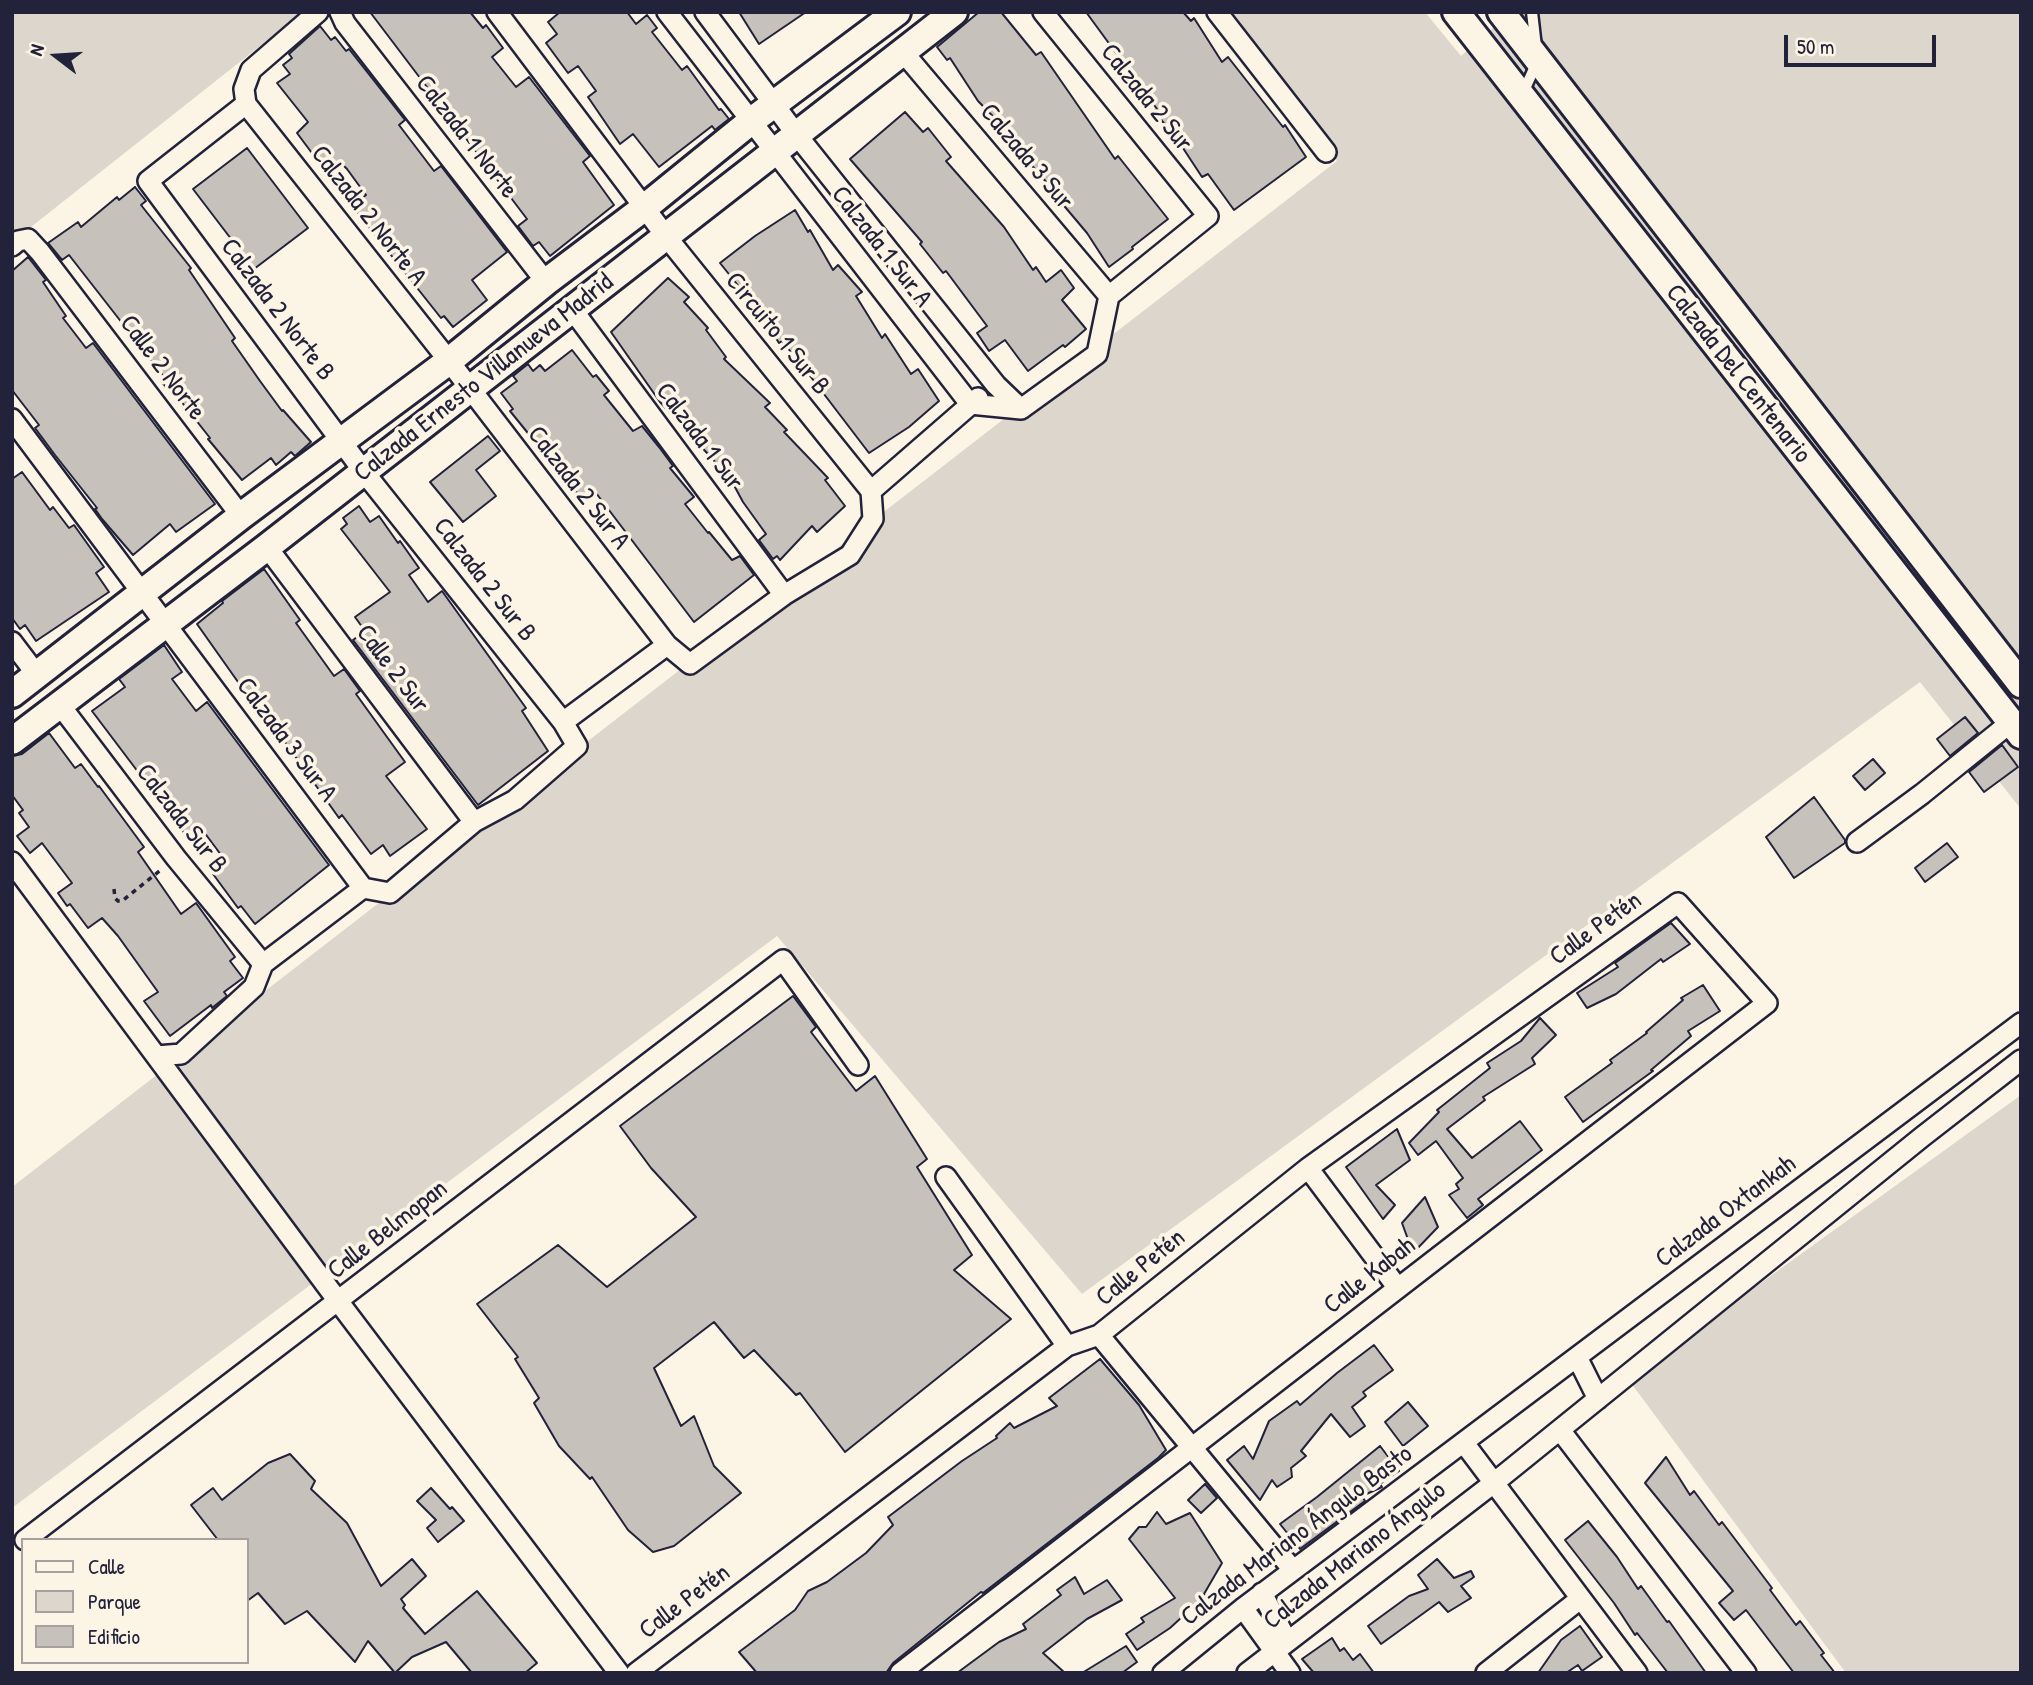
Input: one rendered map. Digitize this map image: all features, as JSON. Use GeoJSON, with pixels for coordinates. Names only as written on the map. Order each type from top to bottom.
{"type":"FeatureCollection","features":[{"type":"Feature","properties":{"kind":"street"},"geometry":{"type":"LineString","coordinates":[[246,104],[244,89],[251,70],[318,12]]}},
{"type":"Feature","properties":{"kind":"street","name":"Circuito 1 Sur B"},"geometry":{"type":"LineString","coordinates":[[498,12],[665,235],[871,491]]}},
{"type":"Feature","properties":{"kind":"street","name":"Calzada 1 Sur A"},"geometry":{"type":"LineString","coordinates":[[667,12],[970,404]]}},
{"type":"Feature","properties":{"kind":"street","name":"Calzada 1 Sur A"},"geometry":{"type":"LineString","coordinates":[[705,12],[796,134],[996,385],[1021,409]]}},
{"type":"Feature","properties":{"kind":"street","name":"Calzada Ernesto Villanueva Madrid"},"geometry":{"type":"LineString","coordinates":[[12,741],[364,472],[954,12]]}},
{"type":"Feature","properties":{"kind":"street","name":"Calzada 2 Sur"},"geometry":{"type":"LineString","coordinates":[[1042,12],[1208,216],[1109,296]]}},
{"type":"Feature","properties":{"kind":"street"},"geometry":{"type":"LineString","coordinates":[[1216,12],[1325,152]]}},
{"type":"Feature","properties":{"kind":"street","name":"Calzada Del Centenario"},"geometry":{"type":"LineString","coordinates":[[1456,12],[2015,729]]}},
{"type":"Feature","properties":{"kind":"street","name":"Calzada Del Centenario"},"geometry":{"type":"LineString","coordinates":[[1501,12],[2021,684]]}},
{"type":"Feature","properties":{"kind":"street","name":"Calzada Ernesto Villanueva Madrid"},"geometry":{"type":"LineString","coordinates":[[12,694],[241,516],[449,361],[884,16]]}},
{"type":"Feature","properties":{"kind":"street","name":"Calzada 1 Norte"},"geometry":{"type":"LineString","coordinates":[[342,18],[546,282]]}},
{"type":"Feature","properties":{"kind":"street","name":"Calzada 3 Sur"},"geometry":{"type":"LineString","coordinates":[[903,52],[1109,296]]}},
{"type":"Feature","properties":{"kind":"street","name":"Calzada 2 Norte B"},"geometry":{"type":"LineString","coordinates":[[246,104],[148,180],[364,472]]}},
{"type":"Feature","properties":{"kind":"street","name":"Calzada 2 Norte A"},"geometry":{"type":"LineString","coordinates":[[246,104],[449,361]]}},
{"type":"Feature","properties":{"kind":"street","name":"Calle 2 Norte"},"geometry":{"type":"LineString","coordinates":[[12,246],[18,241],[28,239],[40,252],[241,516]]}},
{"type":"Feature","properties":{"kind":"street"},"geometry":{"type":"LineString","coordinates":[[970,404],[1021,409],[1097,354],[1109,296]]}},
{"type":"Feature","properties":{"kind":"street","name":"Calzada 1 Sur"},"geometry":{"type":"LineString","coordinates":[[572,309],[784,595]]}},
{"type":"Feature","properties":{"kind":"street","name":"Calzada 2 Sur A"},"geometry":{"type":"LineString","coordinates":[[449,361],[667,645]]}},
{"type":"Feature","properties":{"kind":"street"},"geometry":{"type":"LineString","coordinates":[[157,1055],[181,1054],[254,987],[263,964],[363,888],[390,893],[474,822],[515,800],[577,746],[563,722],[667,645],[690,664],[784,595],[850,555],[873,519],[871,491],[970,404],[996,385]]}},
{"type":"Feature","properties":{"kind":"street","name":"Calzada 3 Sur A"},"geometry":{"type":"LineString","coordinates":[[12,419],[363,888]]}},
{"type":"Feature","properties":{"kind":"street","name":"Calzada 2 Sur B"},"geometry":{"type":"LineString","coordinates":[[364,472],[563,722]]}},
{"type":"Feature","properties":{"kind":"street"},"geometry":{"type":"LineString","coordinates":[[1846,512],[1873,493]]}},
{"type":"Feature","properties":{"kind":"street","name":"Calle 2 Sur"},"geometry":{"type":"LineString","coordinates":[[267,547],[474,822]]}},
{"type":"Feature","properties":{"kind":"street"},"geometry":{"type":"LineString","coordinates":[[12,642],[37,675]]}},
{"type":"Feature","properties":{"kind":"street","name":"Calzada Sur B"},"geometry":{"type":"LineString","coordinates":[[61,705],[176,858],[263,964]]}},
{"type":"Feature","properties":{"kind":"street"},"geometry":{"type":"LineString","coordinates":[[1857,842],[2015,729]]}},
{"type":"Feature","properties":{"kind":"street"},"geometry":{"type":"LineString","coordinates":[[12,862],[619,1673]]}},
{"type":"Feature","properties":{"kind":"street","name":"Calle Petén"},"geometry":{"type":"LineString","coordinates":[[636,1673],[1068,1346],[1099,1335],[1308,1168],[1678,903]]}},
{"type":"Feature","properties":{"kind":"street","name":"Calle Kabah"},"geometry":{"type":"LineString","coordinates":[[900,1673],[1767,1003],[1678,903]]}},
{"type":"Feature","properties":{"kind":"street","name":"Calle Belmopan"},"geometry":{"type":"LineString","coordinates":[[28,1538],[783,960],[858,1065]]}},
{"type":"Feature","properties":{"kind":"street","name":"Calzada Oxtankah"},"geometry":{"type":"LineString","coordinates":[[1464,1443],[2021,1023]]}},
{"type":"Feature","properties":{"kind":"street"},"geometry":{"type":"LineString","coordinates":[[1495,1482],[2021,1060]]}},
{"type":"Feature","properties":{"kind":"street"},"geometry":{"type":"LineString","coordinates":[[1901,1113],[1922,1137]]}},
{"type":"Feature","properties":{"kind":"street"},"geometry":{"type":"LineString","coordinates":[[1308,1168],[1397,1287]]}},
{"type":"Feature","properties":{"kind":"street"},"geometry":{"type":"LineString","coordinates":[[946,1177],[1068,1346]]}},
{"type":"Feature","properties":{"kind":"street"},"geometry":{"type":"LineString","coordinates":[[1099,1335],[1293,1570]]}},
{"type":"Feature","properties":{"kind":"street"},"geometry":{"type":"LineString","coordinates":[[1577,1357],[1598,1399]]}},
{"type":"Feature","properties":{"kind":"street"},"geometry":{"type":"LineString","coordinates":[[1560,1430],[1746,1673]]}},
{"type":"Feature","properties":{"kind":"street"},"geometry":{"type":"LineString","coordinates":[[1464,1443],[1637,1673]]}},
{"type":"Feature","properties":{"kind":"street","name":"Calzada Mariano Ángulo Basto"},"geometry":{"type":"LineString","coordinates":[[1163,1673],[1262,1593],[1464,1443]]}},
{"type":"Feature","properties":{"kind":"street","name":"Calzada Mariano Ángulo"},"geometry":{"type":"LineString","coordinates":[[1247,1673],[1495,1482]]}},
{"type":"Feature","properties":{"kind":"street"},"geometry":{"type":"LineString","coordinates":[[1262,1593],[1290,1673]]}},
{"type":"Feature","properties":{"kind":"street"},"geometry":{"type":"LineString","coordinates":[[1486,1673],[1580,1599]]}},
{"type":"Feature","properties":{"kind":"street"},"geometry":{"type":"LineString","coordinates":[[1243,1608],[1281,1646]]}},
{"type":"Feature","properties":{"kind":"lane"},"geometry":{"type":"LineString","coordinates":[[1521,96],[1538,60],[1532,12]]}},
{"type":"Feature","properties":{"kind":"path"},"geometry":{"type":"LineString","coordinates":[[114,889],[115,898],[122,901],[176,858]]}},
{"type":"Feature","properties":{"kind":"green space"},"geometry":{"type":"Polygon","coordinates":[[[12,12],[303,12],[12,242],[12,12]]]}},
{"type":"Feature","properties":{"kind":"green space"},"geometry":{"type":"Polygon","coordinates":[[[1222,12],[1425,12],[1461,56],[1511,12],[2021,12],[2021,809],[1920,682],[1082,1294],[777,936],[12,1508],[12,1187],[1337,161],[1222,12]]]}},
{"type":"Feature","properties":{"kind":"green space"},"geometry":{"type":"Polygon","coordinates":[[[2021,1095],[2021,1673],[1846,1673],[1628,1379],[2021,1095]]]}},
{"type":"Feature","properties":{"kind":"building"},"geometry":{"type":"Polygon","coordinates":[[[370,12],[470,12],[483,28],[486,25],[503,48],[492,57],[516,87],[529,77],[590,156],[583,162],[614,205],[550,256],[539,242],[533,246],[518,226],[527,219],[370,12]]]}},
{"type":"Feature","properties":{"kind":"building"},"geometry":{"type":"Polygon","coordinates":[[[560,12],[627,12],[636,24],[647,15],[657,28],[652,32],[682,70],[687,66],[719,110],[729,119],[715,130],[712,126],[659,167],[633,134],[620,144],[588,97],[596,91],[578,66],[568,73],[546,43],[557,34],[548,22],[560,12]]]}},
{"type":"Feature","properties":{"kind":"building"},"geometry":{"type":"Polygon","coordinates":[[[739,12],[806,12],[759,44],[739,12]]]}},
{"type":"Feature","properties":{"kind":"building"},"geometry":{"type":"Polygon","coordinates":[[[979,12],[1001,12],[1036,55],[1041,52],[1115,159],[1118,156],[1168,219],[1109,267],[1087,233],[1060,201],[1062,200],[1005,135],[1008,132],[978,101],[950,58],[947,60],[937,47],[979,12]]]}},
{"type":"Feature","properties":{"kind":"building"},"geometry":{"type":"Polygon","coordinates":[[[1086,12],[1183,12],[1191,21],[1194,18],[1222,62],[1228,57],[1283,127],[1285,125],[1306,157],[1234,210],[1208,174],[1202,177],[1154,111],[1157,109],[1086,12]]]}},
{"type":"Feature","properties":{"kind":"building"},"geometry":{"type":"Polygon","coordinates":[[[320,26],[331,40],[335,37],[346,51],[349,49],[405,120],[399,125],[434,171],[441,166],[507,252],[472,280],[487,300],[453,327],[444,316],[441,318],[352,206],[366,195],[347,169],[340,162],[326,172],[297,133],[308,122],[277,83],[290,74],[283,65],[292,58],[289,54],[320,26]]]}},
{"type":"Feature","properties":{"kind":"building"},"geometry":{"type":"Polygon","coordinates":[[[905,112],[923,132],[928,128],[951,157],[946,161],[1004,227],[1033,270],[1036,267],[1046,282],[1061,270],[1074,288],[1062,300],[1086,329],[1065,347],[1063,345],[1028,371],[1005,340],[989,351],[977,333],[987,326],[946,271],[943,273],[920,244],[922,242],[850,159],[905,112]]]}},
{"type":"Feature","properties":{"kind":"building"},"geometry":{"type":"Polygon","coordinates":[[[247,148],[308,228],[254,269],[193,189],[247,148]]]}},
{"type":"Feature","properties":{"kind":"building"},"geometry":{"type":"Polygon","coordinates":[[[135,187],[146,201],[141,205],[191,268],[189,270],[235,338],[232,341],[282,411],[311,442],[295,456],[291,452],[276,465],[271,458],[242,480],[173,391],[171,393],[161,381],[165,378],[69,255],[62,260],[48,243],[78,222],[81,227],[117,197],[119,200],[135,187]]]}},
{"type":"Feature","properties":{"kind":"building"},"geometry":{"type":"Polygon","coordinates":[[[795,210],[833,270],[838,265],[862,292],[856,296],[882,338],[885,334],[911,374],[918,369],[939,401],[909,427],[869,453],[782,341],[779,343],[760,313],[720,263],[795,210]]]}},
{"type":"Feature","properties":{"kind":"building"},"geometry":{"type":"Polygon","coordinates":[[[28,257],[46,280],[43,282],[66,316],[63,318],[86,348],[93,343],[215,504],[176,532],[170,524],[133,555],[102,519],[95,509],[97,508],[35,428],[39,425],[12,390],[12,271],[28,257]]]}},
{"type":"Feature","properties":{"kind":"building"},"geometry":{"type":"Polygon","coordinates":[[[668,278],[689,297],[684,302],[708,328],[706,330],[726,357],[724,359],[770,403],[765,407],[787,430],[784,432],[828,478],[825,480],[845,506],[817,532],[812,526],[780,560],[777,556],[773,559],[759,540],[766,534],[730,478],[660,402],[611,332],[668,278]]]}},
{"type":"Feature","properties":{"kind":"building"},"geometry":{"type":"Polygon","coordinates":[[[572,350],[593,377],[596,375],[609,391],[604,395],[633,431],[642,426],[659,447],[673,466],[670,468],[694,497],[685,504],[708,533],[732,560],[740,556],[754,575],[694,622],[596,493],[584,502],[542,447],[540,448],[510,411],[513,409],[501,393],[517,381],[513,376],[528,364],[533,371],[540,365],[545,371],[572,350]]]}},
{"type":"Feature","properties":{"kind":"building"},"geometry":{"type":"Polygon","coordinates":[[[488,436],[500,451],[476,470],[496,496],[463,522],[430,482],[488,436]]]}},
{"type":"Feature","properties":{"kind":"building"},"geometry":{"type":"Polygon","coordinates":[[[22,472],[50,510],[53,507],[69,528],[74,525],[104,567],[96,573],[109,592],[36,641],[25,625],[20,629],[12,618],[12,479],[22,472]]]}},
{"type":"Feature","properties":{"kind":"building"},"geometry":{"type":"Polygon","coordinates":[[[359,506],[370,522],[379,516],[398,543],[400,541],[419,568],[409,575],[428,602],[442,591],[526,708],[522,711],[548,751],[478,805],[353,640],[365,631],[355,617],[390,592],[341,529],[347,524],[343,518],[359,506]]]}},
{"type":"Feature","properties":{"kind":"building"},"geometry":{"type":"Polygon","coordinates":[[[264,569],[300,620],[296,623],[334,676],[344,669],[360,691],[356,694],[405,762],[386,776],[427,829],[390,856],[383,845],[371,854],[342,815],[339,818],[197,624],[264,569]]]}},
{"type":"Feature","properties":{"kind":"building"},"geometry":{"type":"Polygon","coordinates":[[[164,645],[182,672],[172,679],[196,711],[207,702],[329,865],[255,924],[241,906],[238,908],[213,874],[227,863],[201,828],[188,838],[92,711],[125,687],[119,679],[164,645]]]}},
{"type":"Feature","properties":{"kind":"building"},"geometry":{"type":"Polygon","coordinates":[[[1965,717],[1978,733],[1950,756],[1937,739],[1965,717]]]}},
{"type":"Feature","properties":{"kind":"building"},"geometry":{"type":"Polygon","coordinates":[[[49,733],[75,768],[81,764],[144,847],[138,852],[181,914],[196,903],[235,957],[230,961],[243,978],[224,992],[227,996],[212,1008],[211,1005],[170,1036],[144,1001],[158,992],[118,936],[102,918],[88,928],[58,893],[72,883],[42,843],[30,853],[17,836],[29,827],[19,813],[23,810],[12,795],[12,756],[22,754],[49,733]]]}},
{"type":"Feature","properties":{"kind":"building"},"geometry":{"type":"Polygon","coordinates":[[[2002,745],[2018,767],[1984,792],[1969,772],[2002,745]]]}},
{"type":"Feature","properties":{"kind":"building"},"geometry":{"type":"Polygon","coordinates":[[[1873,759],[1885,773],[1865,790],[1853,776],[1873,759]]]}},
{"type":"Feature","properties":{"kind":"building"},"geometry":{"type":"Polygon","coordinates":[[[1814,797],[1845,843],[1794,878],[1766,837],[1814,797]]]}},
{"type":"Feature","properties":{"kind":"building"},"geometry":{"type":"Polygon","coordinates":[[[1947,843],[1958,857],[1925,882],[1915,868],[1947,843]]]}},
{"type":"Feature","properties":{"kind":"building"},"geometry":{"type":"Polygon","coordinates":[[[1671,923],[1690,944],[1663,962],[1661,959],[1616,994],[1587,1008],[1577,993],[1618,967],[1615,963],[1671,923]]]}},
{"type":"Feature","properties":{"kind":"building"},"geometry":{"type":"Polygon","coordinates":[[[1703,985],[1720,1011],[1688,1031],[1691,1036],[1651,1070],[1653,1071],[1583,1122],[1565,1097],[1612,1063],[1610,1060],[1647,1033],[1683,1000],[1681,998],[1703,985]]]}},
{"type":"Feature","properties":{"kind":"building"},"geometry":{"type":"Polygon","coordinates":[[[793,996],[816,1027],[811,1032],[856,1091],[875,1076],[927,1159],[917,1167],[972,1255],[954,1270],[1011,1319],[845,1452],[800,1393],[796,1395],[754,1350],[744,1358],[714,1322],[654,1368],[681,1426],[694,1416],[714,1466],[741,1493],[674,1546],[653,1552],[628,1530],[592,1477],[590,1479],[559,1446],[534,1403],[539,1398],[515,1359],[518,1357],[477,1304],[558,1245],[607,1287],[696,1217],[651,1168],[620,1126],[793,996]]]}},
{"type":"Feature","properties":{"kind":"building"},"geometry":{"type":"Polygon","coordinates":[[[1540,1018],[1556,1035],[1532,1058],[1535,1064],[1483,1097],[1485,1100],[1447,1129],[1472,1158],[1520,1121],[1542,1150],[1478,1199],[1483,1205],[1467,1218],[1449,1195],[1459,1189],[1456,1184],[1463,1178],[1436,1141],[1418,1155],[1409,1143],[1439,1112],[1437,1110],[1490,1068],[1487,1063],[1521,1041],[1540,1018]]]}},
{"type":"Feature","properties":{"kind":"building"},"geometry":{"type":"Polygon","coordinates":[[[1397,1129],[1410,1160],[1376,1185],[1395,1205],[1383,1219],[1346,1167],[1397,1129]]]}},
{"type":"Feature","properties":{"kind":"building"},"geometry":{"type":"Polygon","coordinates":[[[1425,1197],[1438,1227],[1413,1253],[1402,1223],[1425,1197]]]}},
{"type":"Feature","properties":{"kind":"building"},"geometry":{"type":"Polygon","coordinates":[[[1374,1345],[1393,1370],[1363,1392],[1366,1396],[1352,1407],[1365,1426],[1350,1437],[1331,1414],[1301,1451],[1306,1456],[1291,1468],[1292,1477],[1277,1487],[1272,1480],[1260,1500],[1227,1460],[1244,1446],[1253,1459],[1269,1421],[1297,1401],[1300,1405],[1374,1345]]]}},
{"type":"Feature","properties":{"kind":"building"},"geometry":{"type":"Polygon","coordinates":[[[1100,1359],[1139,1405],[1166,1450],[1158,1458],[981,1592],[893,1663],[886,1673],[757,1673],[739,1652],[795,1610],[808,1591],[827,1582],[866,1553],[893,1525],[888,1517],[997,1438],[1010,1423],[1014,1428],[1057,1406],[1049,1398],[1100,1359]]]}},
{"type":"Feature","properties":{"kind":"building"},"geometry":{"type":"Polygon","coordinates":[[[1408,1402],[1428,1426],[1403,1446],[1385,1422],[1408,1402]]]}},
{"type":"Feature","properties":{"kind":"building"},"geometry":{"type":"Polygon","coordinates":[[[1380,1446],[1399,1471],[1380,1484],[1382,1487],[1362,1496],[1365,1501],[1300,1549],[1280,1524],[1380,1446]]]}},
{"type":"Feature","properties":{"kind":"building"},"geometry":{"type":"Polygon","coordinates":[[[290,1454],[315,1481],[311,1489],[347,1523],[381,1586],[412,1559],[426,1576],[401,1599],[405,1605],[403,1608],[425,1634],[477,1591],[537,1663],[525,1673],[472,1673],[446,1642],[412,1657],[395,1673],[368,1641],[355,1662],[307,1611],[285,1624],[258,1593],[248,1600],[248,1538],[216,1538],[191,1505],[213,1488],[222,1500],[268,1463],[290,1454]]]}},
{"type":"Feature","properties":{"kind":"building"},"geometry":{"type":"Polygon","coordinates":[[[1666,1457],[1690,1495],[1694,1491],[1719,1525],[1722,1522],[1796,1625],[1800,1621],[1824,1653],[1821,1655],[1835,1673],[1794,1673],[1746,1610],[1734,1620],[1719,1603],[1733,1591],[1645,1483],[1666,1457]]]}},
{"type":"Feature","properties":{"kind":"building"},"geometry":{"type":"Polygon","coordinates":[[[1205,1484],[1217,1498],[1201,1513],[1188,1500],[1205,1484]]]}},
{"type":"Feature","properties":{"kind":"building"},"geometry":{"type":"Polygon","coordinates":[[[431,1488],[464,1521],[438,1542],[427,1528],[436,1520],[417,1501],[431,1488]]]}},
{"type":"Feature","properties":{"kind":"building"},"geometry":{"type":"Polygon","coordinates":[[[1157,1512],[1166,1524],[1190,1513],[1222,1563],[1204,1594],[1207,1597],[1181,1615],[1170,1628],[1137,1650],[1126,1634],[1144,1622],[1141,1618],[1175,1598],[1129,1539],[1139,1527],[1146,1527],[1157,1512]]]}},
{"type":"Feature","properties":{"kind":"building"},"geometry":{"type":"Polygon","coordinates":[[[1588,1521],[1638,1589],[1641,1586],[1667,1622],[1669,1621],[1706,1673],[1668,1673],[1637,1633],[1635,1635],[1565,1540],[1588,1521]]]}},
{"type":"Feature","properties":{"kind":"building"},"geometry":{"type":"Polygon","coordinates":[[[1437,1559],[1454,1578],[1471,1571],[1474,1577],[1461,1586],[1471,1598],[1448,1612],[1439,1602],[1381,1644],[1368,1626],[1409,1596],[1428,1589],[1418,1575],[1437,1559]]]}},
{"type":"Feature","properties":{"kind":"building"},"geometry":{"type":"Polygon","coordinates":[[[1075,1577],[1084,1594],[1107,1580],[1122,1600],[1087,1619],[1043,1653],[1065,1673],[957,1673],[999,1642],[1026,1629],[1023,1624],[1061,1595],[1057,1590],[1075,1577]]]}},
{"type":"Feature","properties":{"kind":"building"},"geometry":{"type":"Polygon","coordinates":[[[1580,1626],[1602,1657],[1582,1671],[1578,1665],[1566,1673],[1538,1673],[1561,1640],[1580,1626]]]}},
{"type":"Feature","properties":{"kind":"building"},"geometry":{"type":"Polygon","coordinates":[[[1332,1638],[1340,1651],[1344,1648],[1353,1660],[1360,1654],[1374,1673],[1314,1673],[1302,1659],[1332,1638]]]}},
{"type":"Feature","properties":{"kind":"building"},"geometry":{"type":"Polygon","coordinates":[[[1126,1646],[1137,1662],[1122,1673],[1082,1673],[1126,1646]]]}}]}
